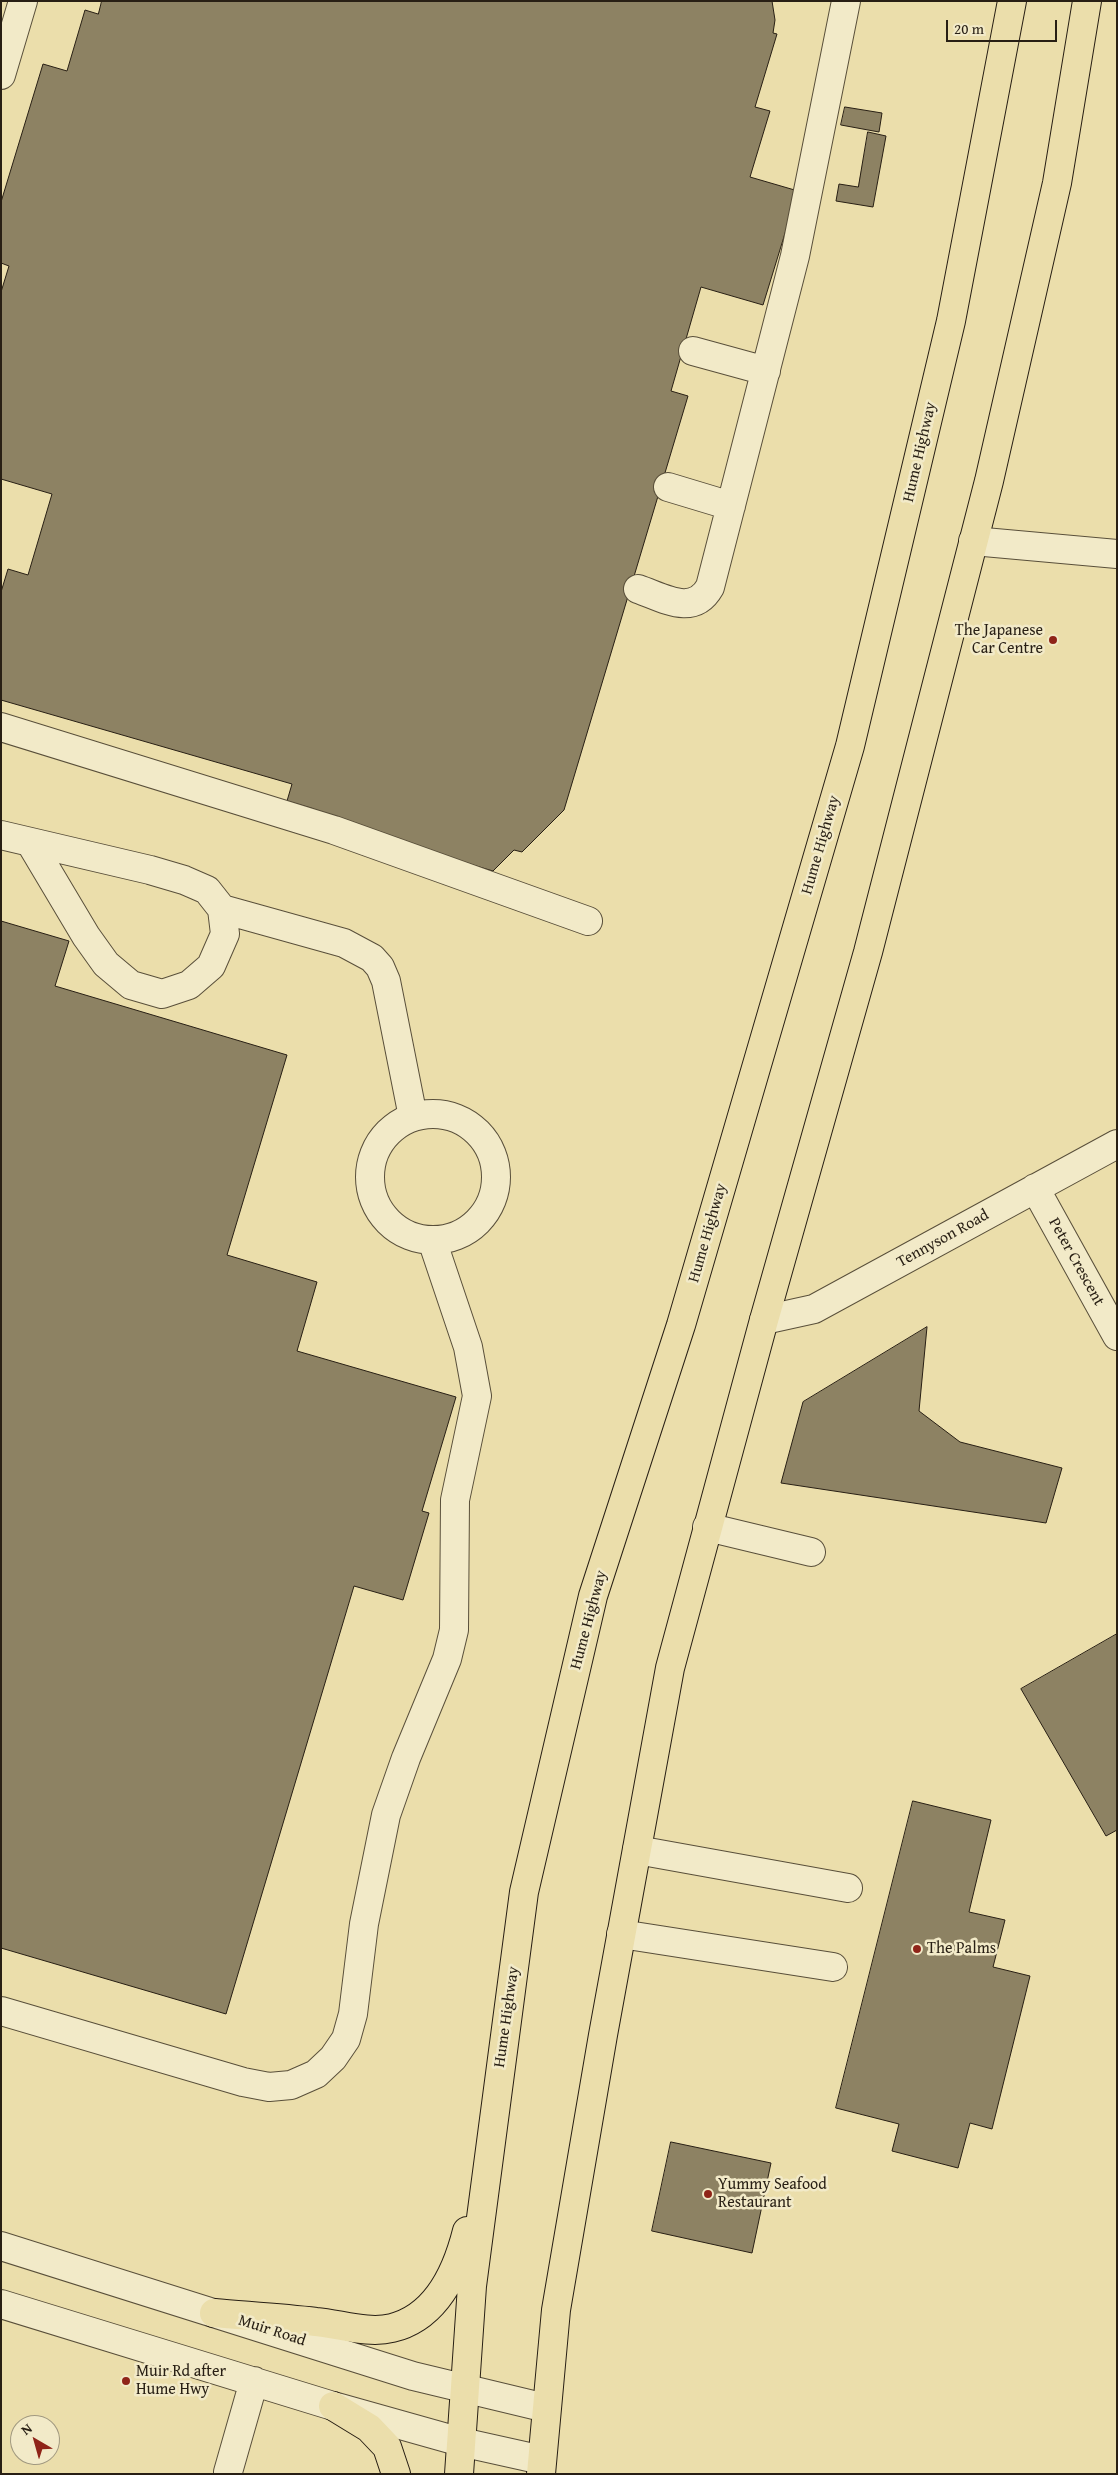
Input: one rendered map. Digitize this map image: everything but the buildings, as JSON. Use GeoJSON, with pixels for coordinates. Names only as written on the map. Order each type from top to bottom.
{"type":"FeatureCollection","features":[{"type":"Feature","properties":{"kind":"highway","name":"Hume Highway"},"geometry":{"type":"LineString","coordinates":[[459,2474],[472,2286],[524,1892],[593,1596],[684,1315],[850,746],[951,321],[1012,1]]}},
{"type":"Feature","properties":{"kind":"highway"},"geometry":{"type":"LineString","coordinates":[[541,2467],[556,2310],[621,1934],[670,1668],[764,1320],[868,952],[973,541],[1057,182],[1087,1]]}},
{"type":"Feature","properties":{"kind":"highway"},"geometry":{"type":"LineString","coordinates":[[214,2313],[317,2322],[370,2329],[392,2328],[414,2319],[442,2294],[460,2257],[490,2148]]}},
{"type":"Feature","properties":{"kind":"highway"},"geometry":{"type":"LineString","coordinates":[[333,2406],[369,2428],[387,2447],[396,2474]]}},
{"type":"Feature","properties":{"kind":"street"},"geometry":{"type":"LineString","coordinates":[[1,75],[23,1]]}},
{"type":"Feature","properties":{"kind":"street"},"geometry":{"type":"LineString","coordinates":[[638,589],[684,604],[693,603],[704,598],[710,587],[795,256],[846,1]]}},
{"type":"Feature","properties":{"kind":"street"},"geometry":{"type":"LineString","coordinates":[[693,351],[766,371]]}},
{"type":"Feature","properties":{"kind":"street"},"geometry":{"type":"LineString","coordinates":[[668,487],[731,506]]}},
{"type":"Feature","properties":{"kind":"street"},"geometry":{"type":"LineString","coordinates":[[973,541],[1117,554]]}},
{"type":"Feature","properties":{"kind":"street"},"geometry":{"type":"LineString","coordinates":[[1,727],[334,830],[588,921]]}},
{"type":"Feature","properties":{"kind":"street"},"geometry":{"type":"LineString","coordinates":[[1,836],[30,842],[150,870],[184,880],[207,890],[222,908],[225,934],[211,966],[189,985],[162,994],[131,985],[106,964],[86,936],[30,842]]}},
{"type":"Feature","properties":{"kind":"street"},"geometry":{"type":"LineString","coordinates":[[222,908],[344,942],[372,958],[380,967],[386,981],[413,1117]]}},
{"type":"Feature","properties":{"kind":"street"},"geometry":{"type":"LineString","coordinates":[[423,1113],[448,1114],[470,1124],[488,1143],[496,1166],[495,1191],[485,1214],[467,1231],[443,1240],[432,1240],[418,1239],[396,1228],[378,1211],[370,1187],[370,1162],[381,1139],[400,1122],[423,1113]]}},
{"type":"Feature","properties":{"kind":"street","name":"Tennyson Road"},"geometry":{"type":"LineString","coordinates":[[764,1320],[814,1309],[1117,1144]]}},
{"type":"Feature","properties":{"kind":"street","name":"Peter Crescent"},"geometry":{"type":"LineString","coordinates":[[1035,1188],[1117,1336]]}},
{"type":"Feature","properties":{"kind":"street"},"geometry":{"type":"LineString","coordinates":[[1,2011],[243,2082],[269,2087],[291,2085],[316,2074],[333,2058],[346,2039],[353,2014],[364,1924],[386,1815],[406,1758],[447,1659],[454,1630],[455,1500],[477,1396],[468,1347],[432,1240]]}},
{"type":"Feature","properties":{"kind":"street"},"geometry":{"type":"LineString","coordinates":[[708,1527],[811,1552]]}},
{"type":"Feature","properties":{"kind":"street"},"geometry":{"type":"LineString","coordinates":[[637,1850],[848,1888]]}},
{"type":"Feature","properties":{"kind":"street"},"geometry":{"type":"LineString","coordinates":[[621,1934],[833,1967]]}},
{"type":"Feature","properties":{"kind":"street","name":"Muir Road"},"geometry":{"type":"LineString","coordinates":[[1,2246],[412,2376],[464,2390],[546,2408]]}},
{"type":"Feature","properties":{"kind":"street"},"geometry":{"type":"LineString","coordinates":[[1,2304],[333,2406],[541,2467]]}},
{"type":"Feature","properties":{"kind":"street"},"geometry":{"type":"LineString","coordinates":[[228,2472],[254,2381]]}},
{"type":"Feature","properties":{"kind":"place","name":"The Japanese Car Centre"},"geometry":{"type":"Point","coordinates":[1053,640]}},
{"type":"Feature","properties":{"kind":"place","name":"The Palms"},"geometry":{"type":"Point","coordinates":[917,1949]}},
{"type":"Feature","properties":{"kind":"place","name":"Yummy Seafood Restaurant"},"geometry":{"type":"Point","coordinates":[708,2194]}},
{"type":"Feature","properties":{"kind":"place","name":"Muir Rd after Hume Hwy"},"geometry":{"type":"Point","coordinates":[126,2381]}}]}
